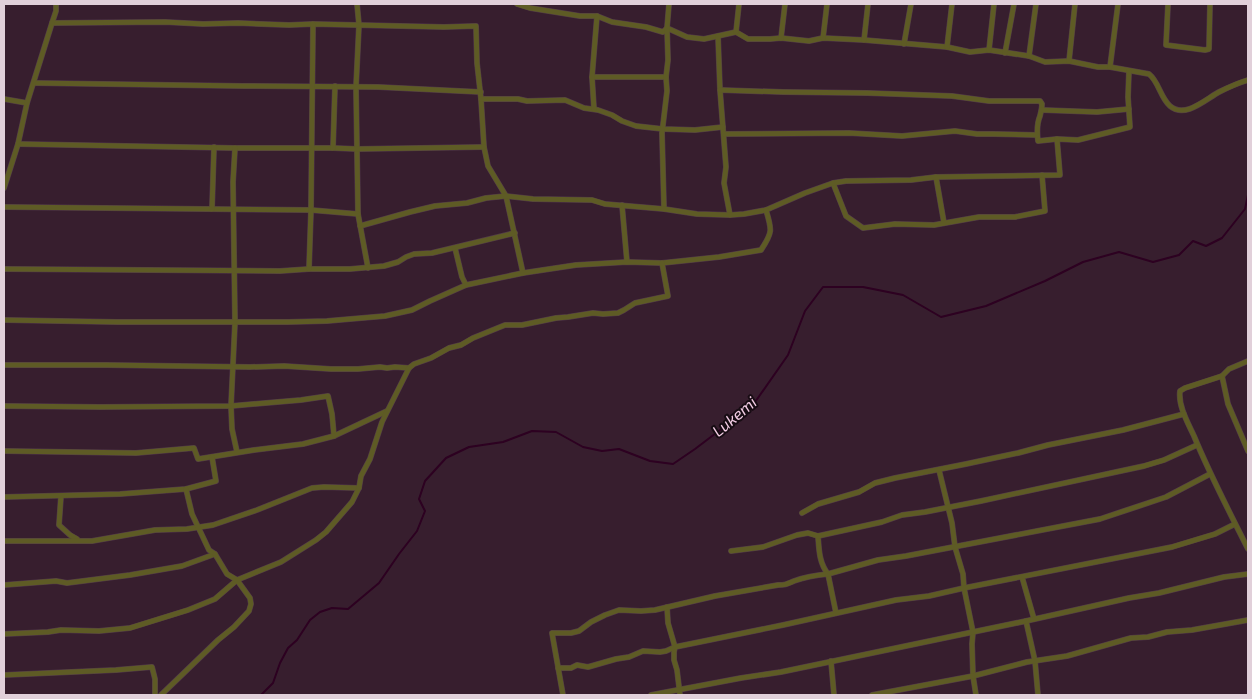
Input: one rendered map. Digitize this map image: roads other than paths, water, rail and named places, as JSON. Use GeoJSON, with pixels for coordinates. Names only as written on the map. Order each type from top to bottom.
{"type":"FeatureCollection","features":[{"type":"Feature","properties":{"kind":"street"},"geometry":{"type":"LineString","coordinates":[[4,188],[18,144],[27,103],[56,11],[56,4]]}},
{"type":"Feature","properties":{"kind":"street"},"geometry":{"type":"LineString","coordinates":[[357,4],[359,24],[356,87],[358,214],[368,268]]}},
{"type":"Feature","properties":{"kind":"street"},"geometry":{"type":"LineString","coordinates":[[518,4],[530,8],[580,16],[597,16],[612,22],[646,27],[663,32],[668,28]]}},
{"type":"Feature","properties":{"kind":"street"},"geometry":{"type":"LineString","coordinates":[[664,209],[663,129],[667,91],[669,4]]}},
{"type":"Feature","properties":{"kind":"street"},"geometry":{"type":"LineString","coordinates":[[736,32],[740,4]]}},
{"type":"Feature","properties":{"kind":"street"},"geometry":{"type":"LineString","coordinates":[[781,38],[785,4]]}},
{"type":"Feature","properties":{"kind":"street"},"geometry":{"type":"LineString","coordinates":[[823,38],[828,4]]}},
{"type":"Feature","properties":{"kind":"street"},"geometry":{"type":"LineString","coordinates":[[864,40],[868,4]]}},
{"type":"Feature","properties":{"kind":"street"},"geometry":{"type":"LineString","coordinates":[[904,44],[911,4]]}},
{"type":"Feature","properties":{"kind":"street"},"geometry":{"type":"LineString","coordinates":[[946,47],[952,4]]}},
{"type":"Feature","properties":{"kind":"street"},"geometry":{"type":"LineString","coordinates":[[989,50],[994,4]]}},
{"type":"Feature","properties":{"kind":"street"},"geometry":{"type":"LineString","coordinates":[[1005,53],[1014,4]]}},
{"type":"Feature","properties":{"kind":"street"},"geometry":{"type":"LineString","coordinates":[[1029,56],[1036,4]]}},
{"type":"Feature","properties":{"kind":"street"},"geometry":{"type":"LineString","coordinates":[[1069,61],[1076,4]]}},
{"type":"Feature","properties":{"kind":"street"},"geometry":{"type":"LineString","coordinates":[[1110,67],[1118,4]]}},
{"type":"Feature","properties":{"kind":"street"},"geometry":{"type":"LineString","coordinates":[[1168,4],[1166,45],[1205,50],[1209,49],[1210,4]]}},
{"type":"Feature","properties":{"kind":"street"},"geometry":{"type":"LineString","coordinates":[[594,109],[592,77],[597,16]]}},
{"type":"Feature","properties":{"kind":"street"},"geometry":{"type":"LineString","coordinates":[[52,23],[164,22],[289,25],[359,24],[428,27],[476,26],[484,147],[488,166],[506,196],[523,272]]}},
{"type":"Feature","properties":{"kind":"street"},"geometry":{"type":"LineString","coordinates":[[309,270],[313,24]]}},
{"type":"Feature","properties":{"kind":"street"},"geometry":{"type":"LineString","coordinates":[[668,28],[687,37],[704,39],[736,32],[748,39],[770,40],[781,38],[809,41],[823,38],[864,40],[946,47],[970,52],[989,50],[1029,56],[1046,62],[1069,61],[1098,67],[1110,67],[1149,74],[1153,77],[1165,101],[1176,110],[1197,106],[1208,98],[1248,80]]}},
{"type":"Feature","properties":{"kind":"street"},"geometry":{"type":"LineString","coordinates":[[718,36],[726,167],[724,183],[730,215]]}},
{"type":"Feature","properties":{"kind":"street"},"geometry":{"type":"LineString","coordinates":[[720,90],[867,92],[952,96],[989,101],[1040,101],[1042,110],[1039,117],[1038,141],[1057,139],[1078,140],[1130,127],[1129,71]]}},
{"type":"Feature","properties":{"kind":"street"},"geometry":{"type":"LineString","coordinates":[[592,77],[666,77]]}},
{"type":"Feature","properties":{"kind":"street"},"geometry":{"type":"LineString","coordinates":[[34,83],[335,86],[481,92]]}},
{"type":"Feature","properties":{"kind":"street"},"geometry":{"type":"LineString","coordinates":[[334,148],[335,86]]}},
{"type":"Feature","properties":{"kind":"street"},"geometry":{"type":"LineString","coordinates":[[4,99],[27,103]]}},
{"type":"Feature","properties":{"kind":"street"},"geometry":{"type":"LineString","coordinates":[[481,99],[518,99],[527,102],[565,100],[584,108],[612,115],[636,126],[695,130],[723,127]]}},
{"type":"Feature","properties":{"kind":"street"},"geometry":{"type":"LineString","coordinates":[[1042,110],[1098,112],[1129,109]]}},
{"type":"Feature","properties":{"kind":"street"},"geometry":{"type":"LineString","coordinates":[[724,134],[850,133],[902,136],[955,131],[977,134],[1037,135]]}},
{"type":"Feature","properties":{"kind":"street"},"geometry":{"type":"LineString","coordinates":[[360,226],[435,206],[460,204],[506,196],[533,199],[592,200],[622,206],[697,214],[730,215],[766,210],[832,183],[846,181],[1060,175],[1057,139]]}},
{"type":"Feature","properties":{"kind":"street"},"geometry":{"type":"LineString","coordinates":[[18,144],[357,149],[484,147]]}},
{"type":"Feature","properties":{"kind":"street"},"geometry":{"type":"LineString","coordinates":[[212,209],[214,147]]}},
{"type":"Feature","properties":{"kind":"street"},"geometry":{"type":"LineString","coordinates":[[235,148],[233,182],[235,322],[231,406],[232,430],[237,452]]}},
{"type":"Feature","properties":{"kind":"street"},"geometry":{"type":"LineString","coordinates":[[832,183],[846,216],[864,228],[895,224],[921,226],[979,217],[1014,217],[1045,211],[1042,175]]}},
{"type":"Feature","properties":{"kind":"street"},"geometry":{"type":"LineString","coordinates":[[936,177],[944,223]]}},
{"type":"Feature","properties":{"kind":"street"},"geometry":{"type":"LineString","coordinates":[[622,206],[628,262]]}},
{"type":"Feature","properties":{"kind":"street"},"geometry":{"type":"LineString","coordinates":[[4,207],[311,210],[358,214]]}},
{"type":"Feature","properties":{"kind":"street"},"geometry":{"type":"LineString","coordinates":[[4,320],[235,322],[327,321],[385,316],[412,310],[466,286],[523,272],[576,265],[628,262],[662,263],[761,250],[769,238],[771,227],[766,210]]}},
{"type":"Feature","properties":{"kind":"street"},"geometry":{"type":"LineString","coordinates":[[4,269],[280,272],[368,268],[398,262],[414,254],[432,253],[515,233]]}},
{"type":"Feature","properties":{"kind":"street"},"geometry":{"type":"LineString","coordinates":[[455,248],[466,286]]}},
{"type":"Feature","properties":{"kind":"street"},"geometry":{"type":"LineString","coordinates":[[4,634],[61,630],[99,631],[130,628],[188,610],[215,599],[236,580],[281,562],[326,532],[352,502],[359,488],[361,476],[370,460],[382,422],[409,368],[414,364],[505,326],[593,313],[618,312],[634,302],[668,296],[662,263]]}},
{"type":"Feature","properties":{"kind":"street"},"geometry":{"type":"LineString","coordinates":[[1248,361],[1229,369],[1222,376],[1185,388],[1180,392],[1179,397],[1184,414],[1210,474],[1248,549]]}},
{"type":"Feature","properties":{"kind":"street"},"geometry":{"type":"LineString","coordinates":[[4,366],[284,366],[358,369],[395,366],[409,368]]}},
{"type":"Feature","properties":{"kind":"street"},"geometry":{"type":"LineString","coordinates":[[1222,376],[1228,404],[1248,451]]}},
{"type":"Feature","properties":{"kind":"street"},"geometry":{"type":"LineString","coordinates":[[4,406],[231,406],[328,396],[334,436]]}},
{"type":"Feature","properties":{"kind":"street"},"geometry":{"type":"LineString","coordinates":[[4,451],[136,453],[194,448],[198,459],[304,444],[334,436],[388,411]]}},
{"type":"Feature","properties":{"kind":"street"},"geometry":{"type":"LineString","coordinates":[[802,513],[818,504],[859,492],[875,483],[1123,430],[1184,414]]}},
{"type":"Feature","properties":{"kind":"street"},"geometry":{"type":"LineString","coordinates":[[731,552],[763,547],[797,535],[808,533],[818,536],[902,516],[1144,466],[1164,460],[1197,445]]}},
{"type":"Feature","properties":{"kind":"street"},"geometry":{"type":"LineString","coordinates":[[4,497],[120,494],[186,489],[216,481],[212,457]]}},
{"type":"Feature","properties":{"kind":"street"},"geometry":{"type":"LineString","coordinates":[[939,470],[952,523],[955,547],[963,574],[973,632],[973,676],[976,695]]}},
{"type":"Feature","properties":{"kind":"street"},"geometry":{"type":"LineString","coordinates":[[563,695],[552,633],[571,634],[605,615],[619,610],[655,610],[715,596],[787,585],[794,581],[878,560],[1100,519],[1166,498],[1210,474]]}},
{"type":"Feature","properties":{"kind":"street"},"geometry":{"type":"LineString","coordinates":[[4,542],[92,541],[155,530],[187,529],[213,525],[312,488],[359,488]]}},
{"type":"Feature","properties":{"kind":"street"},"geometry":{"type":"LineString","coordinates":[[163,695],[218,640],[234,627],[249,611],[251,604],[250,598],[236,580],[227,574],[215,554],[209,550],[192,514],[186,489]]}},
{"type":"Feature","properties":{"kind":"street"},"geometry":{"type":"LineString","coordinates":[[62,496],[59,525],[79,540]]}},
{"type":"Feature","properties":{"kind":"street"},"geometry":{"type":"LineString","coordinates":[[558,668],[571,668],[577,665],[588,667],[616,658],[629,657],[643,651],[666,651],[675,647],[783,626],[896,600],[929,596],[1172,547],[1215,534],[1235,524]]}},
{"type":"Feature","properties":{"kind":"street"},"geometry":{"type":"LineString","coordinates":[[818,536],[821,561],[824,570],[828,574],[836,613]]}},
{"type":"Feature","properties":{"kind":"street"},"geometry":{"type":"LineString","coordinates":[[4,585],[56,581],[67,583],[130,575],[182,566],[215,554]]}},
{"type":"Feature","properties":{"kind":"street"},"geometry":{"type":"LineString","coordinates":[[651,695],[680,693],[741,678],[831,662],[1026,622],[1224,577],[1248,574]]}},
{"type":"Feature","properties":{"kind":"street"},"geometry":{"type":"LineString","coordinates":[[1022,576],[1034,619]]}},
{"type":"Feature","properties":{"kind":"street"},"geometry":{"type":"LineString","coordinates":[[667,606],[668,622],[675,647],[674,660],[680,693]]}},
{"type":"Feature","properties":{"kind":"street"},"geometry":{"type":"LineString","coordinates":[[872,695],[1067,656],[1131,638],[1148,637],[1167,632],[1192,630],[1248,620]]}},
{"type":"Feature","properties":{"kind":"street"},"geometry":{"type":"LineString","coordinates":[[1026,622],[1035,662],[1038,695]]}},
{"type":"Feature","properties":{"kind":"street"},"geometry":{"type":"LineString","coordinates":[[831,662],[834,695]]}},
{"type":"Feature","properties":{"kind":"street"},"geometry":{"type":"LineString","coordinates":[[4,675],[152,667],[155,679],[154,695]]}},
{"type":"Feature","properties":{"kind":"waterway","name":"Lukemi"},"geometry":{"type":"LineString","coordinates":[[261,695],[273,683],[288,648],[297,640],[310,620],[320,612],[332,608],[348,609],[379,583],[417,531],[425,511],[419,499],[425,481],[446,458],[469,447],[503,442],[532,431],[556,432],[583,447],[602,451],[619,449],[650,461],[673,464],[753,405],[788,355],[805,311],[823,287],[863,287],[903,295],[941,317],[986,306],[1045,281],[1083,262],[1119,252],[1153,262],[1179,255],[1193,241],[1206,246],[1222,238],[1245,209],[1248,195]]}}]}
